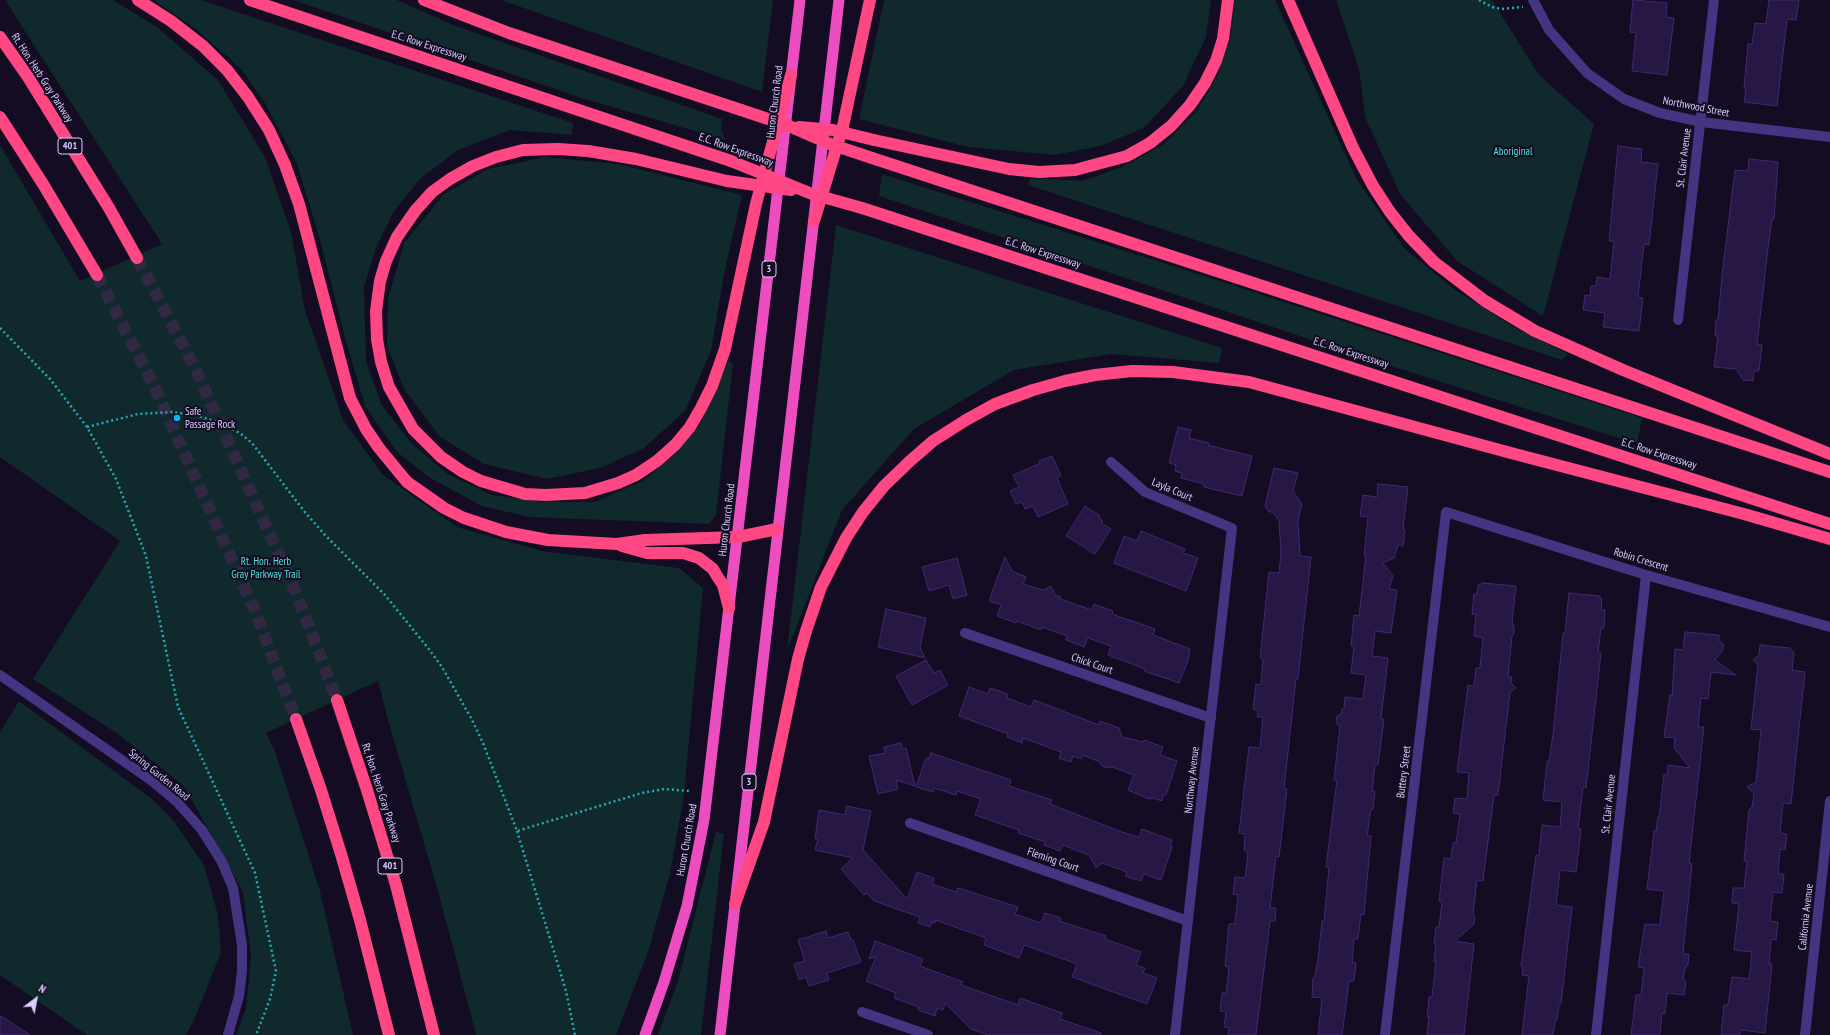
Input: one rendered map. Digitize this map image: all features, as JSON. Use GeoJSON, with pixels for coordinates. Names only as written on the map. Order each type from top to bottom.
{"type":"FeatureCollection","features":[{"type":"Feature","properties":{"kind":"highway"},"geometry":{"type":"LineString","coordinates":[[138,0],[176,25],[203,46],[227,70],[248,97],[269,130],[285,164],[299,204],[350,398],[366,429],[392,465],[407,482],[444,508],[485,525],[506,532],[548,540],[617,544],[646,540],[738,537],[777,529]]}},
{"type":"Feature","properties":{"kind":"highway","name":"E.C. Row Expressway"},"geometry":{"type":"LineString","coordinates":[[250,0],[731,161],[812,194],[862,208],[1830,524]]}},
{"type":"Feature","properties":{"kind":"highway"},"geometry":{"type":"LineString","coordinates":[[424,0],[530,40],[789,126],[830,144],[1830,472]]}},
{"type":"Feature","properties":{"kind":"highway","name":"Huron Church Road"},"geometry":{"type":"LineString","coordinates":[[645,1035],[677,942],[696,865],[704,820],[800,0]]}},
{"type":"Feature","properties":{"kind":"highway","name":"3"},"geometry":{"type":"LineString","coordinates":[[720,1035],[839,0]]}},
{"type":"Feature","properties":{"kind":"highway"},"geometry":{"type":"LineString","coordinates":[[814,221],[842,126],[870,0]]}},
{"type":"Feature","properties":{"kind":"highway"},"geometry":{"type":"LineString","coordinates":[[789,126],[833,130],[1009,169],[1039,172],[1075,170],[1127,156],[1150,143],[1171,126],[1190,105],[1206,83],[1216,61],[1223,39],[1228,0]]}},
{"type":"Feature","properties":{"kind":"highway"},"geometry":{"type":"LineString","coordinates":[[1288,0],[1353,148],[1373,186],[1390,212],[1409,236],[1439,266],[1506,315],[1547,337],[1623,370],[1830,454]]}},
{"type":"Feature","properties":{"kind":"highway","name":"Rt. Hon. Herb Gray Parkway"},"geometry":{"type":"LineString","coordinates":[[0,37],[28,77],[109,208],[137,258]]}},
{"type":"Feature","properties":{"kind":"highway"},"geometry":{"type":"LineString","coordinates":[[791,75],[756,204],[725,349],[712,386],[690,427],[675,445],[657,461],[636,475],[618,483],[585,493],[546,495],[525,494],[481,481],[463,472],[441,457],[413,429],[389,387],[381,362],[377,339],[376,311],[380,282],[386,261],[397,237],[415,211],[432,192],[450,179],[473,166],[523,150],[588,150],[636,159],[727,181],[812,194]]}},
{"type":"Feature","properties":{"kind":"highway"},"geometry":{"type":"LineString","coordinates":[[0,117],[43,184],[97,274]]}},
{"type":"Feature","properties":{"kind":"highway"},"geometry":{"type":"LineString","coordinates":[[735,904],[764,822],[798,659],[806,631],[821,587],[846,538],[884,486],[933,441],[995,404],[1033,390],[1065,381],[1095,375],[1132,371],[1173,372],[1249,382],[1744,514],[1830,539]]}},
{"type":"Feature","properties":{"kind":"highway"},"geometry":{"type":"LineString","coordinates":[[617,544],[647,553],[683,553],[699,558],[718,576],[723,585],[729,608]]}},
{"type":"Feature","properties":{"kind":"highway","name":"Rt. Hon. Herb Gray Parkway"},"geometry":{"type":"LineString","coordinates":[[337,700],[367,790],[396,885],[434,1035]]}},
{"type":"Feature","properties":{"kind":"highway"},"geometry":{"type":"LineString","coordinates":[[296,719],[321,790],[341,854],[362,927],[389,1035]]}},
{"type":"Feature","properties":{"kind":"street","name":"Northwood Street"},"geometry":{"type":"LineString","coordinates":[[1533,0],[1549,30],[1587,73],[1624,99],[1660,114],[1701,122],[1830,137]]}},
{"type":"Feature","properties":{"kind":"street","name":"St. Clair Avenue"},"geometry":{"type":"LineString","coordinates":[[1678,320],[1714,0]]}},
{"type":"Feature","properties":{"kind":"street","name":"Layla Court"},"geometry":{"type":"LineString","coordinates":[[1111,462],[1145,492],[1232,528]]}},
{"type":"Feature","properties":{"kind":"street","name":"Robin Crescent"},"geometry":{"type":"LineString","coordinates":[[1446,512],[1646,575],[1830,627]]}},
{"type":"Feature","properties":{"kind":"street","name":"Buttery Street"},"geometry":{"type":"LineString","coordinates":[[1386,1035],[1446,512]]}},
{"type":"Feature","properties":{"kind":"street","name":"Northway Avenue"},"geometry":{"type":"LineString","coordinates":[[1175,1035],[1232,528]]}},
{"type":"Feature","properties":{"kind":"street","name":"St. Clair Avenue"},"geometry":{"type":"LineString","coordinates":[[1596,1035],[1646,575]]}},
{"type":"Feature","properties":{"kind":"street","name":"Chick Court"},"geometry":{"type":"LineString","coordinates":[[965,633],[1211,718]]}},
{"type":"Feature","properties":{"kind":"street","name":"Spring Garden Road"},"geometry":{"type":"LineString","coordinates":[[0,675],[152,781],[177,802],[202,830],[222,862],[233,888],[242,938],[242,971],[239,996],[228,1035]]}},
{"type":"Feature","properties":{"kind":"street","name":"California Avenue"},"geometry":{"type":"LineString","coordinates":[[1805,1035],[1830,801]]}},
{"type":"Feature","properties":{"kind":"street","name":"Fleming Court"},"geometry":{"type":"LineString","coordinates":[[910,823],[1188,920]]}},
{"type":"Feature","properties":{"kind":"street"},"geometry":{"type":"LineString","coordinates":[[862,1012],[928,1035]]}},
{"type":"Feature","properties":{"kind":"path"},"geometry":{"type":"LineString","coordinates":[[1479,0],[1492,7],[1501,9],[1524,7]]}},
{"type":"Feature","properties":{"kind":"path"},"geometry":{"type":"LineString","coordinates":[[0,328],[50,379],[87,427],[116,479],[146,556],[178,707],[255,873],[276,971],[270,999],[256,1035]]}},
{"type":"Feature","properties":{"kind":"path"},"geometry":{"type":"LineString","coordinates":[[87,427],[138,414],[172,412],[198,416],[224,424],[241,434],[252,443],[304,511],[324,534],[384,595],[428,648],[442,668],[471,718],[493,767],[517,831],[566,991],[575,1035]]}},
{"type":"Feature","properties":{"kind":"path"},"geometry":{"type":"LineString","coordinates":[[517,831],[642,793],[664,789],[690,791]]}},
{"type":"Feature","properties":{"kind":"green space","name":"Rt. Hon. Herb Gray Parkway Trail"},"geometry":{"type":"Polygon","coordinates":[[[5,0],[113,0],[157,27],[218,80],[265,157],[291,232],[305,310],[343,420],[383,475],[457,527],[542,551],[679,568],[703,588],[684,795],[670,874],[648,952],[616,1035],[476,1035],[440,898],[378,681],[266,733],[275,751],[320,891],[353,1035],[236,1035],[246,1008],[251,957],[243,892],[184,786],[118,734],[33,679],[120,541],[0,457],[0,145],[80,281],[162,244],[5,0]]]}},
{"type":"Feature","properties":{"kind":"green space"},"geometry":{"type":"Polygon","coordinates":[[[154,0],[201,0],[573,123],[572,135],[510,130],[458,150],[421,178],[394,211],[376,248],[364,287],[366,360],[381,404],[412,444],[448,474],[492,495],[544,502],[594,502],[643,481],[674,455],[701,423],[728,361],[733,364],[716,515],[709,524],[529,517],[482,506],[430,478],[397,452],[365,406],[345,338],[320,240],[297,164],[265,103],[241,69],[197,30],[154,0]]]}},
{"type":"Feature","properties":{"kind":"green space"},"geometry":{"type":"Polygon","coordinates":[[[293,0],[397,0],[453,25],[722,119],[721,130],[726,140],[588,100],[293,0]]]}},
{"type":"Feature","properties":{"kind":"green space"},"geometry":{"type":"Polygon","coordinates":[[[501,0],[773,0],[762,92],[623,43],[501,0]]]}},
{"type":"Feature","properties":{"kind":"green space"},"geometry":{"type":"Polygon","coordinates":[[[884,0],[1211,0],[1206,37],[1183,86],[1144,128],[1100,146],[1055,155],[968,147],[859,119],[884,0]]]}},
{"type":"Feature","properties":{"kind":"green space"},"geometry":{"type":"Polygon","coordinates":[[[1234,0],[1275,0],[1356,178],[1404,248],[1454,289],[1512,326],[1568,354],[1562,360],[1028,185],[1030,178],[1082,181],[1122,167],[1163,145],[1197,111],[1217,77],[1231,37],[1234,0]]]}},
{"type":"Feature","properties":{"kind":"green space","name":"Aboriginal"},"geometry":{"type":"Polygon","coordinates":[[[1336,0],[1492,0],[1539,75],[1594,124],[1543,316],[1457,261],[1400,194],[1365,117],[1359,69],[1336,0]]]}},
{"type":"Feature","properties":{"kind":"green space"},"geometry":{"type":"Polygon","coordinates":[[[545,157],[618,164],[742,195],[724,274],[711,351],[685,411],[644,448],[600,468],[547,479],[484,464],[440,437],[404,389],[387,346],[388,299],[404,243],[444,194],[488,169],[545,157]]]}},
{"type":"Feature","properties":{"kind":"green space"},"geometry":{"type":"Polygon","coordinates":[[[882,174],[1176,267],[1642,418],[1637,444],[1366,358],[879,196],[882,174]]]}},
{"type":"Feature","properties":{"kind":"green space"},"geometry":{"type":"Polygon","coordinates":[[[836,225],[1222,348],[1219,363],[1111,354],[1014,370],[914,429],[842,510],[787,651],[836,225]]]}},
{"type":"Feature","properties":{"kind":"green space"},"geometry":{"type":"Polygon","coordinates":[[[19,701],[152,799],[173,820],[204,865],[218,915],[221,952],[194,1020],[186,1035],[87,1035],[0,975],[0,732],[19,701]]]}},
{"type":"Feature","properties":{"kind":"green space"},"geometry":{"type":"Polygon","coordinates":[[[716,832],[724,834],[701,1035],[658,1035],[678,981],[716,832]]]}},
{"type":"Feature","properties":{"kind":"building"},"geometry":{"type":"Polygon","coordinates":[[[1633,0],[1667,3],[1666,17],[1674,18],[1667,75],[1632,71],[1636,33],[1630,32],[1633,0]]]}},
{"type":"Feature","properties":{"kind":"building"},"geometry":{"type":"Polygon","coordinates":[[[1769,0],[1799,0],[1796,20],[1787,19],[1777,106],[1744,102],[1748,44],[1752,44],[1755,23],[1766,24],[1769,0]]]}},
{"type":"Feature","properties":{"kind":"building"},"geometry":{"type":"Polygon","coordinates":[[[1618,146],[1642,149],[1641,162],[1658,164],[1649,245],[1644,244],[1638,297],[1643,298],[1639,331],[1603,327],[1605,313],[1583,310],[1585,295],[1590,296],[1591,286],[1596,286],[1597,277],[1610,279],[1614,241],[1609,241],[1618,146]]]}},
{"type":"Feature","properties":{"kind":"building"},"geometry":{"type":"Polygon","coordinates":[[[1749,159],[1778,162],[1774,219],[1772,219],[1768,248],[1757,344],[1762,345],[1759,371],[1754,371],[1753,381],[1743,380],[1736,369],[1714,367],[1718,336],[1715,336],[1716,320],[1718,320],[1735,170],[1748,171],[1749,159]]]}},
{"type":"Feature","properties":{"kind":"building"},"geometry":{"type":"Polygon","coordinates":[[[1178,427],[1191,430],[1189,438],[1209,443],[1208,445],[1252,456],[1242,496],[1204,487],[1204,484],[1181,478],[1182,473],[1175,471],[1176,465],[1169,463],[1178,427]]]}},
{"type":"Feature","properties":{"kind":"building"},"geometry":{"type":"Polygon","coordinates":[[[1052,456],[1061,476],[1057,478],[1068,504],[1038,517],[1033,506],[1025,509],[1022,502],[1016,504],[1010,491],[1019,487],[1013,475],[1039,464],[1039,461],[1052,456]]]}},
{"type":"Feature","properties":{"kind":"building"},"geometry":{"type":"Polygon","coordinates":[[[1274,468],[1298,473],[1293,491],[1302,504],[1298,520],[1300,556],[1311,557],[1284,789],[1287,789],[1279,857],[1276,856],[1270,908],[1276,908],[1275,921],[1270,921],[1256,1035],[1228,1035],[1229,1028],[1224,1027],[1226,1012],[1220,1011],[1222,993],[1226,993],[1229,967],[1225,966],[1229,924],[1235,924],[1238,895],[1233,894],[1235,877],[1245,878],[1248,853],[1244,850],[1245,834],[1239,833],[1249,747],[1260,748],[1263,717],[1257,717],[1258,710],[1253,709],[1256,684],[1261,685],[1263,659],[1260,658],[1269,572],[1279,573],[1281,553],[1279,521],[1274,513],[1268,511],[1265,506],[1274,468]]]}},
{"type":"Feature","properties":{"kind":"building"},"geometry":{"type":"Polygon","coordinates":[[[1378,484],[1408,487],[1403,529],[1405,530],[1403,546],[1398,545],[1394,558],[1383,563],[1393,576],[1389,589],[1397,590],[1391,633],[1375,631],[1372,656],[1388,658],[1381,719],[1384,719],[1378,765],[1375,765],[1372,791],[1375,792],[1367,836],[1371,836],[1364,915],[1361,914],[1358,939],[1354,939],[1352,963],[1356,963],[1354,981],[1349,981],[1342,1035],[1318,1035],[1322,998],[1312,997],[1313,978],[1315,976],[1318,959],[1322,921],[1324,921],[1329,867],[1326,867],[1337,780],[1334,780],[1340,726],[1336,723],[1337,716],[1341,714],[1342,709],[1344,710],[1345,697],[1363,699],[1366,675],[1351,673],[1354,646],[1351,646],[1354,615],[1359,616],[1366,556],[1364,556],[1368,517],[1360,516],[1363,495],[1377,497],[1378,484]]]}},
{"type":"Feature","properties":{"kind":"building"},"geometry":{"type":"Polygon","coordinates":[[[1085,506],[1100,516],[1099,518],[1103,521],[1101,523],[1111,529],[1095,554],[1066,536],[1085,506]]]}},
{"type":"Feature","properties":{"kind":"building"},"geometry":{"type":"Polygon","coordinates":[[[1141,531],[1185,549],[1183,553],[1198,558],[1186,591],[1114,563],[1124,536],[1137,541],[1141,531]]]}},
{"type":"Feature","properties":{"kind":"building"},"geometry":{"type":"Polygon","coordinates":[[[1005,557],[1012,571],[1026,577],[1023,584],[1043,590],[1051,586],[1055,595],[1061,597],[1060,599],[1092,610],[1094,604],[1113,611],[1112,614],[1155,629],[1153,635],[1190,649],[1188,661],[1179,683],[1144,671],[1145,669],[1108,655],[1111,646],[1088,638],[1084,647],[1066,640],[1067,636],[1042,627],[1041,630],[1017,621],[1016,623],[997,616],[1001,605],[989,601],[1005,557]]]}},
{"type":"Feature","properties":{"kind":"building"},"geometry":{"type":"Polygon","coordinates":[[[957,558],[967,595],[953,599],[949,585],[929,591],[922,567],[957,558]]]}},
{"type":"Feature","properties":{"kind":"building"},"geometry":{"type":"Polygon","coordinates":[[[1482,583],[1516,586],[1512,622],[1514,634],[1512,636],[1508,677],[1512,677],[1511,683],[1516,688],[1510,692],[1498,795],[1494,795],[1483,881],[1477,880],[1473,914],[1475,917],[1474,924],[1455,941],[1474,944],[1464,1035],[1427,1035],[1429,997],[1432,997],[1436,961],[1434,961],[1436,944],[1434,944],[1436,927],[1439,927],[1442,901],[1439,901],[1444,858],[1451,859],[1453,843],[1456,843],[1460,814],[1453,813],[1455,798],[1467,799],[1469,773],[1457,772],[1468,685],[1474,686],[1476,668],[1480,668],[1483,638],[1474,636],[1476,614],[1472,614],[1474,594],[1477,594],[1478,585],[1481,585],[1482,583]]]}},
{"type":"Feature","properties":{"kind":"building"},"geometry":{"type":"Polygon","coordinates":[[[1569,593],[1600,596],[1600,599],[1602,599],[1601,610],[1605,610],[1604,628],[1601,628],[1598,653],[1601,653],[1586,788],[1583,787],[1578,829],[1581,829],[1576,872],[1560,870],[1556,905],[1572,907],[1561,1004],[1559,1004],[1553,1035],[1522,1035],[1529,976],[1522,975],[1523,966],[1521,966],[1536,855],[1539,856],[1542,825],[1560,827],[1562,802],[1543,800],[1547,761],[1549,762],[1553,734],[1563,633],[1565,633],[1569,593]]]}},
{"type":"Feature","properties":{"kind":"building"},"geometry":{"type":"Polygon","coordinates":[[[886,609],[926,618],[920,648],[925,658],[878,647],[886,609]]]}},
{"type":"Feature","properties":{"kind":"building"},"geometry":{"type":"Polygon","coordinates":[[[1685,632],[1719,635],[1719,641],[1723,644],[1723,650],[1715,660],[1736,675],[1711,672],[1708,699],[1701,698],[1698,727],[1704,727],[1689,863],[1692,864],[1683,954],[1689,954],[1688,965],[1685,968],[1683,978],[1686,982],[1684,995],[1667,993],[1665,1014],[1662,1013],[1660,1035],[1631,1035],[1636,995],[1641,995],[1644,968],[1638,967],[1645,924],[1660,925],[1664,891],[1647,889],[1654,831],[1656,831],[1658,817],[1659,818],[1664,774],[1667,775],[1668,765],[1690,768],[1674,748],[1675,738],[1664,737],[1670,695],[1672,696],[1675,649],[1683,650],[1685,632]]]}},
{"type":"Feature","properties":{"kind":"building"},"geometry":{"type":"Polygon","coordinates":[[[1760,645],[1790,648],[1794,653],[1792,670],[1805,672],[1791,804],[1783,803],[1780,833],[1787,834],[1785,850],[1780,849],[1778,874],[1784,874],[1782,893],[1773,892],[1770,921],[1778,922],[1776,940],[1771,939],[1769,964],[1772,964],[1765,1033],[1741,1030],[1740,1035],[1721,1035],[1724,1005],[1728,1005],[1732,977],[1749,979],[1752,952],[1734,950],[1739,904],[1732,903],[1733,888],[1744,888],[1747,861],[1744,861],[1749,810],[1752,807],[1754,793],[1747,787],[1756,782],[1761,730],[1751,729],[1758,665],[1753,660],[1759,655],[1760,645]]]}},
{"type":"Feature","properties":{"kind":"building"},"geometry":{"type":"Polygon","coordinates":[[[926,660],[934,673],[940,670],[948,685],[912,705],[896,676],[926,660]]]}},
{"type":"Feature","properties":{"kind":"building"},"geometry":{"type":"Polygon","coordinates":[[[969,687],[988,694],[990,688],[1008,694],[1007,698],[1031,707],[1034,700],[1099,725],[1100,721],[1119,728],[1122,737],[1143,742],[1144,740],[1163,747],[1160,755],[1177,761],[1166,795],[1164,794],[1162,801],[1153,798],[1149,799],[1128,790],[1134,775],[1112,767],[1108,768],[1102,766],[1100,762],[1083,755],[1081,759],[1073,756],[1071,762],[1059,758],[1061,752],[1023,738],[1022,743],[1007,737],[1008,734],[959,716],[969,687]]]}},
{"type":"Feature","properties":{"kind":"building"},"geometry":{"type":"Polygon","coordinates":[[[901,743],[902,749],[906,748],[915,786],[896,780],[898,789],[878,794],[869,756],[885,753],[884,747],[901,743]]]}},
{"type":"Feature","properties":{"kind":"building"},"geometry":{"type":"Polygon","coordinates":[[[931,753],[1011,780],[1009,786],[1052,800],[1050,804],[1122,832],[1139,837],[1142,829],[1172,840],[1170,847],[1172,847],[1161,880],[1144,874],[1141,881],[1125,876],[1127,872],[1102,863],[1096,868],[1089,855],[1063,845],[1060,851],[1044,845],[1045,842],[1018,833],[1019,830],[975,815],[981,799],[957,791],[956,795],[934,788],[933,792],[916,787],[926,758],[929,759],[931,753]]]}},
{"type":"Feature","properties":{"kind":"building"},"geometry":{"type":"Polygon","coordinates":[[[847,806],[871,811],[863,850],[907,899],[917,872],[934,878],[932,884],[956,892],[958,888],[1018,907],[1015,914],[1041,923],[1045,913],[1061,918],[1059,921],[1106,936],[1105,939],[1141,952],[1136,965],[1145,968],[1143,973],[1157,978],[1147,1004],[1072,977],[1077,964],[1024,945],[1019,958],[984,945],[986,938],[935,920],[935,923],[932,922],[930,927],[918,923],[920,917],[874,901],[867,893],[864,895],[841,869],[853,858],[815,850],[818,839],[815,839],[819,810],[845,815],[847,806]]]}},
{"type":"Feature","properties":{"kind":"building"},"geometry":{"type":"Polygon","coordinates":[[[826,931],[828,938],[848,932],[851,940],[853,940],[861,962],[827,973],[829,980],[809,986],[806,977],[799,980],[794,964],[805,961],[798,940],[826,931]]]}},
{"type":"Feature","properties":{"kind":"building"},"geometry":{"type":"Polygon","coordinates":[[[875,941],[923,959],[920,966],[963,982],[961,985],[1018,1005],[1020,998],[1062,1013],[1060,1019],[1101,1033],[1101,1035],[988,1035],[971,1029],[945,1003],[943,1010],[937,1008],[935,1016],[918,1010],[919,1007],[894,998],[896,993],[866,981],[876,957],[869,959],[875,941]]]}},
{"type":"Feature","properties":{"kind":"building"},"geometry":{"type":"Polygon","coordinates":[[[0,1016],[6,1019],[30,1035],[0,1035],[0,1016]]]}},
{"type":"Feature","properties":{"kind":"tunnel"},"geometry":{"type":"LineString","coordinates":[[137,258],[197,372],[296,593],[337,700]]}},
{"type":"Feature","properties":{"kind":"tunnel"},"geometry":{"type":"LineString","coordinates":[[97,275],[156,390],[255,611],[296,719]]}},
{"type":"Feature","properties":{"kind":"place","name":"Safe Passage Rock"},"geometry":{"type":"Point","coordinates":[177,418]}}]}
